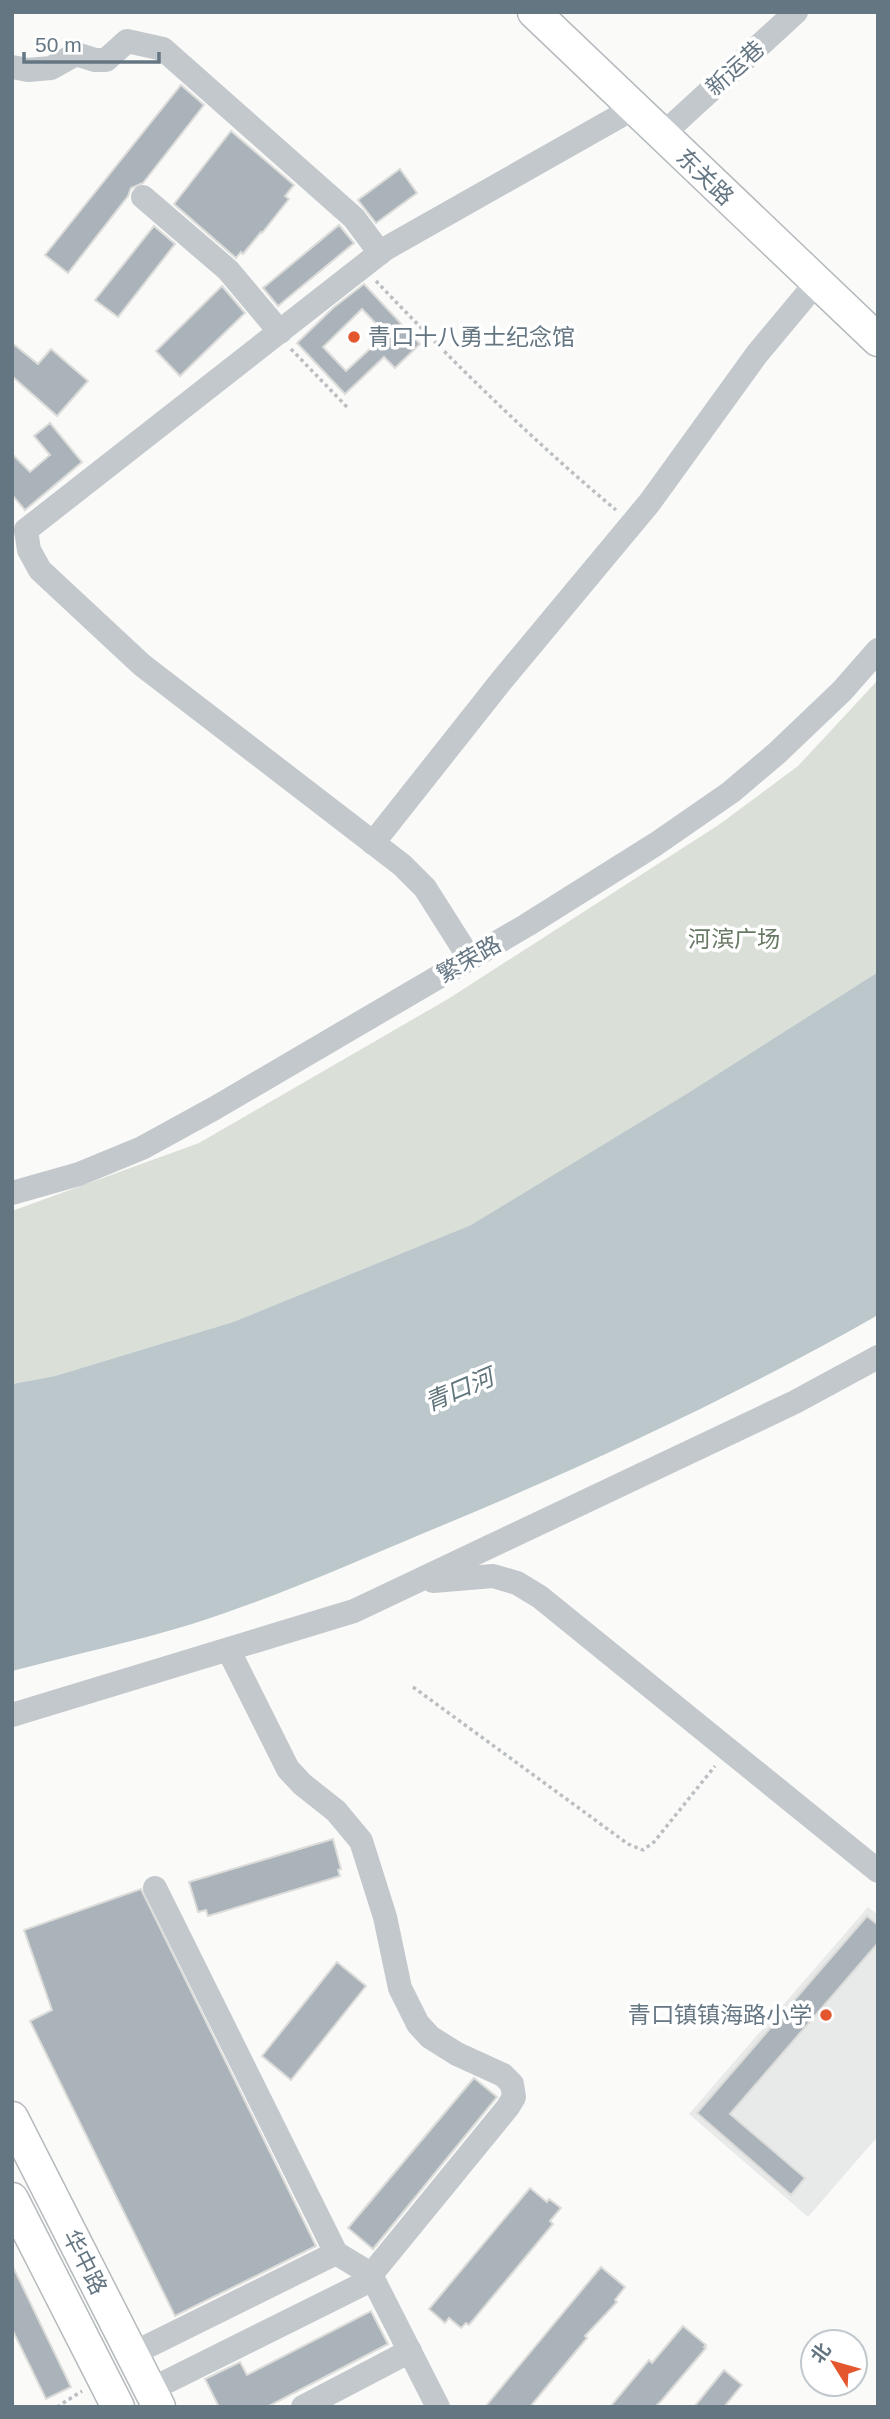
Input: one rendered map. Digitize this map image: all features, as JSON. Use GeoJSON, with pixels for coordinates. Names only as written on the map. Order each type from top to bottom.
{"type":"FeatureCollection","features":[{"type":"Feature","properties":{"kind":"main road","name":"东关路"},"geometry":{"type":"LineString","coordinates":[[534,12],[878,340]]}},
{"type":"Feature","properties":{"kind":"main road","name":"东关路"},"geometry":{"type":"LineString","coordinates":[[559,12],[878,317]]}},
{"type":"Feature","properties":{"kind":"main road","name":"华中路"},"geometry":{"type":"LineString","coordinates":[[12,2118],[154,2398]]}},
{"type":"Feature","properties":{"kind":"main road","name":"华中路"},"geometry":{"type":"LineString","coordinates":[[12,2199],[118,2407]]}},
{"type":"Feature","properties":{"kind":"street","name":"新运巷"},"geometry":{"type":"LineString","coordinates":[[675,123],[796,12]]}},
{"type":"Feature","properties":{"kind":"street"},"geometry":{"type":"LineString","coordinates":[[12,67],[40,70],[51,68],[76,54],[95,60],[106,60],[127,41],[163,49],[354,218],[371,260]]}},
{"type":"Feature","properties":{"kind":"street"},"geometry":{"type":"LineString","coordinates":[[470,959],[425,888],[402,865],[142,665],[40,570],[19,522],[279,334],[371,260],[634,108]]}},
{"type":"Feature","properties":{"kind":"street"},"geometry":{"type":"LineString","coordinates":[[143,197],[228,270],[279,334]]}},
{"type":"Feature","properties":{"kind":"street"},"geometry":{"type":"LineString","coordinates":[[373,843],[502,680],[650,502],[757,354],[817,282]]}},
{"type":"Feature","properties":{"kind":"street","name":"繁荣路"},"geometry":{"type":"LineString","coordinates":[[12,1193],[79,1174],[142,1148],[470,959],[656,845],[731,792],[796,736],[842,691],[878,650]]}},
{"type":"Feature","properties":{"kind":"street"},"geometry":{"type":"LineString","coordinates":[[12,1715],[336,1618],[795,1402],[878,1357]]}},
{"type":"Feature","properties":{"kind":"street"},"geometry":{"type":"LineString","coordinates":[[415,1582],[493,1576],[517,1583],[540,1597],[878,1871]]}},
{"type":"Feature","properties":{"kind":"street"},"geometry":{"type":"LineString","coordinates":[[154,2398],[371,2278],[509,2107],[514,2096],[512,2084],[503,2075],[457,2054],[430,2037],[418,2024],[400,1988],[385,1917],[361,1841],[336,1811],[288,1769],[229,1651]]}},
{"type":"Feature","properties":{"kind":"street"},"geometry":{"type":"LineString","coordinates":[[155,1888],[336,2253],[364,2270],[371,2278],[438,2407]]}},
{"type":"Feature","properties":{"kind":"street"},"geometry":{"type":"LineString","coordinates":[[132,2354],[336,2253]]}},
{"type":"Feature","properties":{"kind":"street"},"geometry":{"type":"LineString","coordinates":[[303,2407],[410,2351]]}},
{"type":"Feature","properties":{"kind":"path"},"geometry":{"type":"LineString","coordinates":[[371,260],[420,326],[578,478],[632,523]]}},
{"type":"Feature","properties":{"kind":"path"},"geometry":{"type":"LineString","coordinates":[[279,334],[347,407]]}},
{"type":"Feature","properties":{"kind":"path"},"geometry":{"type":"LineString","coordinates":[[413,1687],[628,1843],[643,1850],[654,1842],[729,1750]]}},
{"type":"Feature","properties":{"kind":"path"},"geometry":{"type":"LineString","coordinates":[[57,2407],[103,2377]]}},
{"type":"Feature","properties":{"kind":"shaded area","name":"青口镇镇海路小学"},"geometry":{"type":"Polygon","coordinates":[[[868,1907],[878,1915],[878,2136],[808,2217],[689,2114],[868,1907]]]}},
{"type":"Feature","properties":{"kind":"green space","name":"河滨广场"},"geometry":{"type":"Polygon","coordinates":[[[878,680],[878,972],[688,1093],[471,1225],[233,1322],[55,1376],[12,1384],[12,1211],[199,1143],[448,999],[720,824],[798,766],[878,680]]]}},
{"type":"Feature","properties":{"kind":"water","name":"青口河"},"geometry":{"type":"Polygon","coordinates":[[[878,972],[878,1315],[711,1404],[654,1431],[540,1484],[338,1569],[192,1624],[12,1671],[12,1384],[55,1376],[233,1322],[471,1225],[688,1093],[878,972]]]}},
{"type":"Feature","properties":{"kind":"building"},"geometry":{"type":"Polygon","coordinates":[[[181,85],[204,105],[143,183],[131,188],[128,196],[68,273],[45,255],[181,85]]]}},
{"type":"Feature","properties":{"kind":"building"},"geometry":{"type":"Polygon","coordinates":[[[231,131],[294,185],[285,196],[289,199],[262,233],[236,258],[174,204],[231,131]]]}},
{"type":"Feature","properties":{"kind":"building"},"geometry":{"type":"Polygon","coordinates":[[[400,169],[417,193],[376,223],[358,200],[400,169]]]}},
{"type":"Feature","properties":{"kind":"building"},"geometry":{"type":"Polygon","coordinates":[[[339,225],[354,243],[278,306],[263,288],[339,225]]]}},
{"type":"Feature","properties":{"kind":"building"},"geometry":{"type":"Polygon","coordinates":[[[154,226],[175,244],[118,317],[95,300],[154,226]]]}},
{"type":"Feature","properties":{"kind":"building"},"geometry":{"type":"Polygon","coordinates":[[[364,284],[420,344],[395,368],[384,357],[345,394],[297,343],[333,308],[364,284]],[[362,309],[323,347],[346,371],[386,334],[362,309]]]}},
{"type":"Feature","properties":{"kind":"building"},"geometry":{"type":"Polygon","coordinates":[[[222,286],[245,313],[180,376],[156,351],[222,286]]]}},
{"type":"Feature","properties":{"kind":"building"},"geometry":{"type":"Polygon","coordinates":[[[12,343],[38,364],[51,349],[88,381],[57,416],[12,376],[12,343]]]}},
{"type":"Feature","properties":{"kind":"building"},"geometry":{"type":"Polygon","coordinates":[[[50,423],[82,462],[25,510],[12,495],[12,454],[30,472],[50,455],[34,436],[50,423]]]}},
{"type":"Feature","properties":{"kind":"building"},"geometry":{"type":"Polygon","coordinates":[[[333,1839],[341,1869],[338,1870],[340,1876],[208,1916],[206,1910],[198,1912],[189,1882],[333,1839]]]}},
{"type":"Feature","properties":{"kind":"building"},"geometry":{"type":"Polygon","coordinates":[[[141,1889],[316,2246],[175,2316],[30,2021],[52,2010],[24,1930],[141,1889]]]}},
{"type":"Feature","properties":{"kind":"building"},"geometry":{"type":"Polygon","coordinates":[[[867,1916],[878,1925],[878,1943],[730,2114],[805,2178],[791,2195],[697,2113],[867,1916]]]}},
{"type":"Feature","properties":{"kind":"building"},"geometry":{"type":"Polygon","coordinates":[[[337,1962],[366,1986],[291,2080],[262,2056],[337,1962]]]}},
{"type":"Feature","properties":{"kind":"building"},"geometry":{"type":"Polygon","coordinates":[[[474,2078],[497,2097],[373,2249],[348,2228],[474,2078]]]}},
{"type":"Feature","properties":{"kind":"building"},"geometry":{"type":"Polygon","coordinates":[[[530,2188],[547,2202],[549,2199],[561,2208],[550,2221],[553,2224],[469,2325],[466,2323],[461,2328],[449,2318],[445,2323],[429,2309],[530,2188]]]}},
{"type":"Feature","properties":{"kind":"building"},"geometry":{"type":"Polygon","coordinates":[[[12,2265],[71,2387],[46,2399],[12,2329],[12,2265]]]}},
{"type":"Feature","properties":{"kind":"building"},"geometry":{"type":"Polygon","coordinates":[[[601,2267],[625,2287],[615,2300],[617,2302],[585,2336],[587,2338],[530,2407],[485,2407],[601,2267]]]}},
{"type":"Feature","properties":{"kind":"building"},"geometry":{"type":"Polygon","coordinates":[[[371,2311],[388,2344],[267,2407],[219,2407],[205,2379],[240,2362],[247,2375],[371,2311]]]}},
{"type":"Feature","properties":{"kind":"building"},"geometry":{"type":"Polygon","coordinates":[[[683,2326],[706,2345],[706,2348],[662,2400],[655,2407],[610,2407],[649,2360],[652,2363],[683,2326]]]}},
{"type":"Feature","properties":{"kind":"building"},"geometry":{"type":"Polygon","coordinates":[[[724,2370],[742,2385],[724,2407],[694,2407],[724,2370]]]}},
{"type":"Feature","properties":{"kind":"place","name":"青口十八勇士纪念馆"},"geometry":{"type":"Point","coordinates":[354,337]}},
{"type":"Feature","properties":{"kind":"place","name":"青口镇镇海路小学"},"geometry":{"type":"Point","coordinates":[826,2015]}}]}
